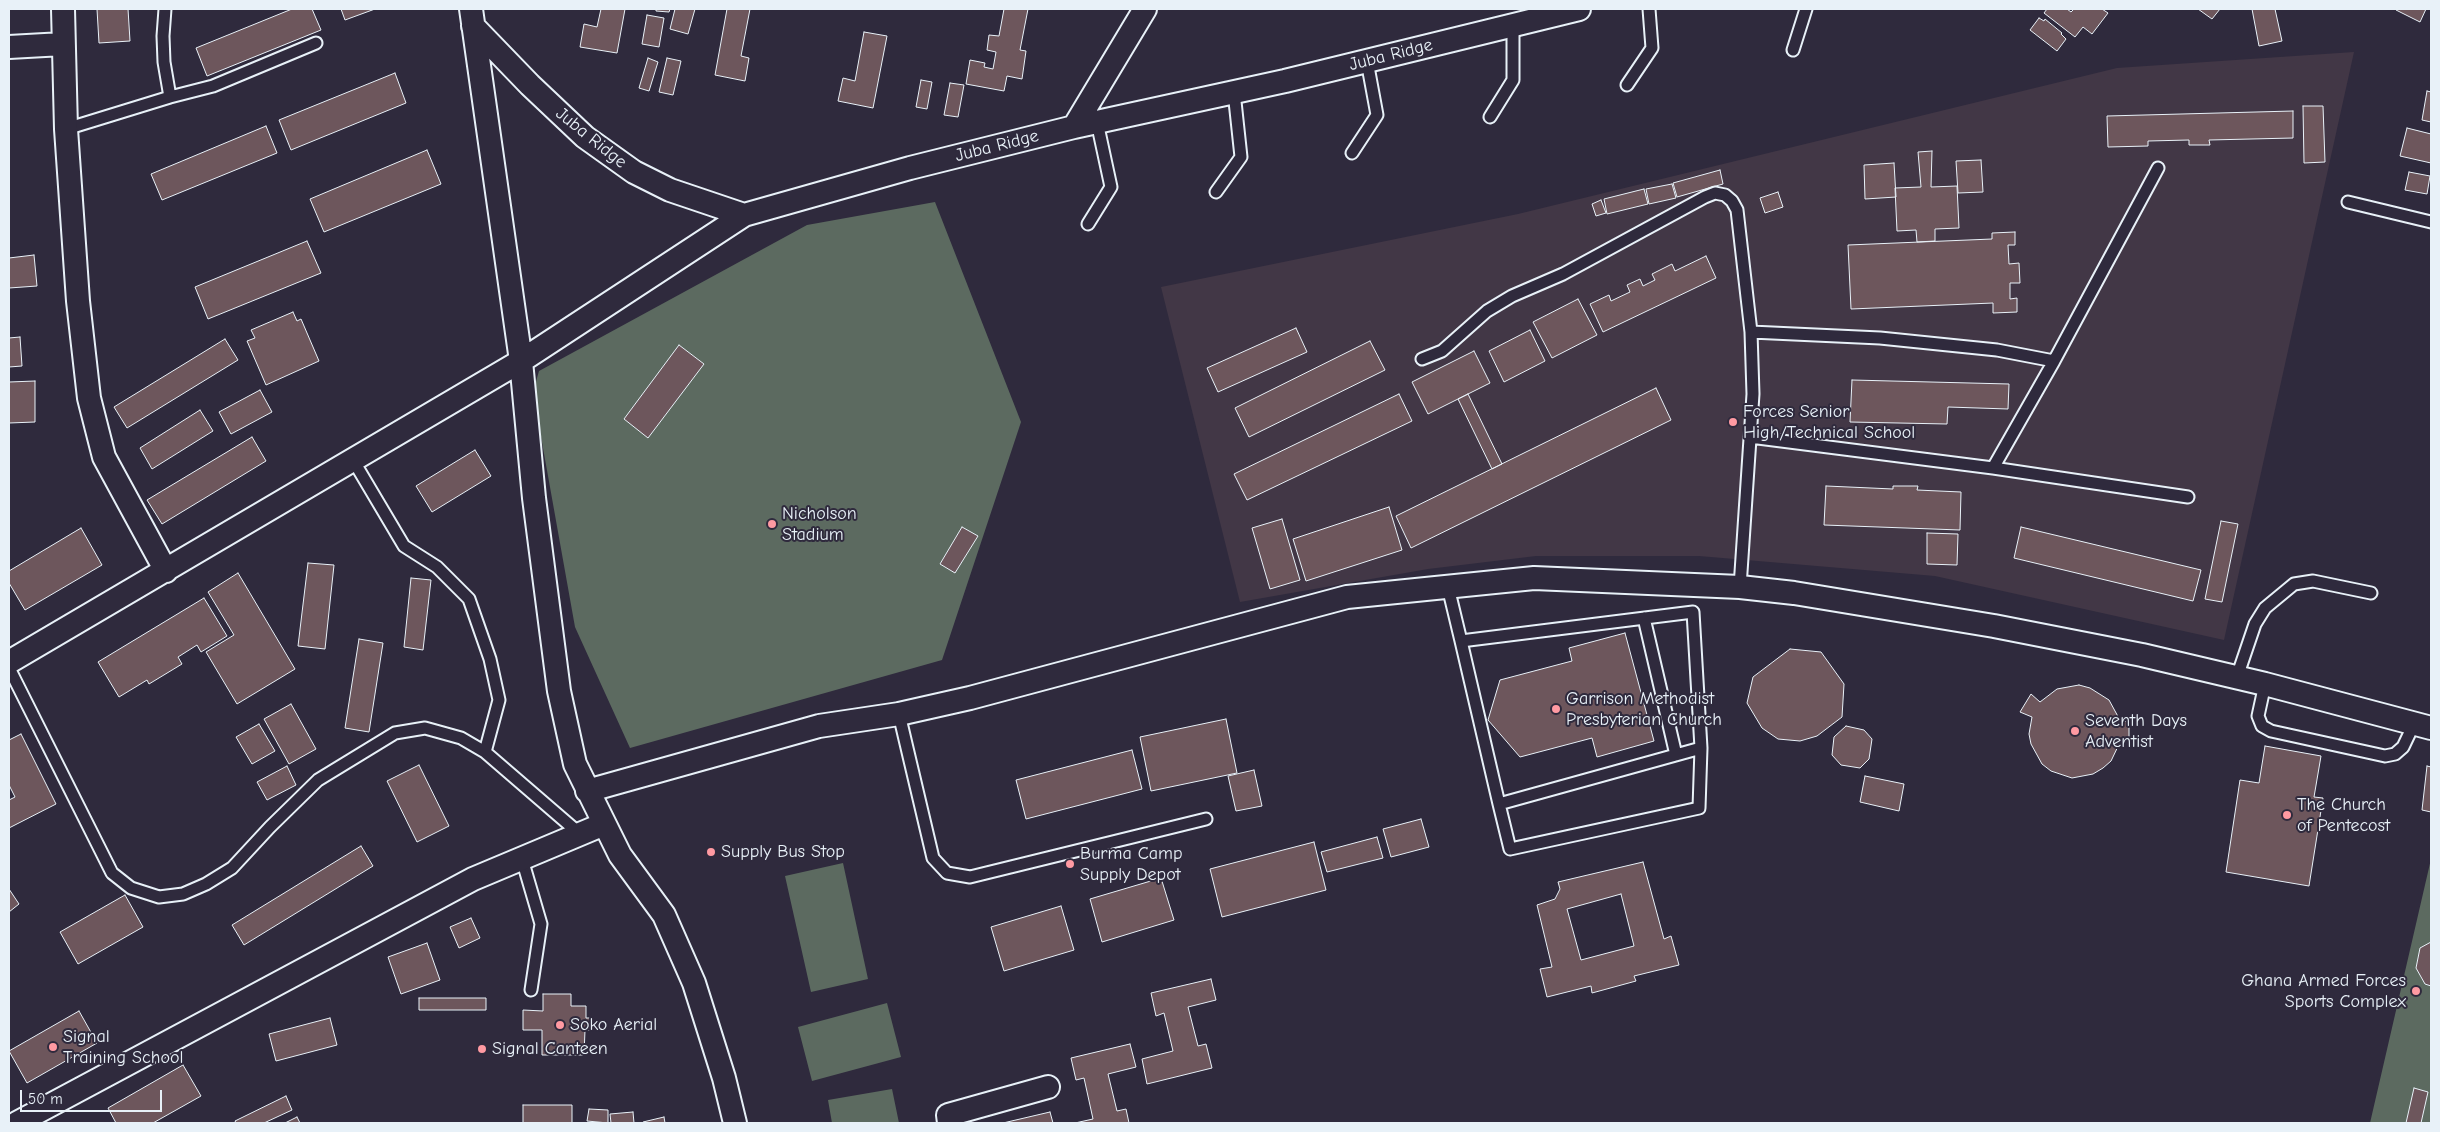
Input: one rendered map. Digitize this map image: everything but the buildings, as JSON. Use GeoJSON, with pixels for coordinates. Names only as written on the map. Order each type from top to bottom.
{"type":"FeatureCollection","features":[{"type":"Feature","properties":{"kind":"street"},"geometry":{"type":"LineString","coordinates":[[63,9],[66,129],[78,302],[89,398],[104,457],[166,570]]}},
{"type":"Feature","properties":{"kind":"street"},"geometry":{"type":"LineString","coordinates":[[1074,127],[1145,9]]}},
{"type":"Feature","properties":{"kind":"street","name":"Juba Ridge"},"geometry":{"type":"LineString","coordinates":[[472,17],[530,85],[585,137],[634,172],[670,190],[744,215],[910,168],[1074,127],[1367,61],[1516,19],[1579,9]]}},
{"type":"Feature","properties":{"kind":"street"},"geometry":{"type":"LineString","coordinates":[[472,17],[521,362],[534,498],[559,691],[575,764],[620,855],[664,915],[694,982],[724,1078],[735,1123]]}},
{"type":"Feature","properties":{"kind":"street"},"geometry":{"type":"LineString","coordinates":[[9,47],[63,44]]}},
{"type":"Feature","properties":{"kind":"street"},"geometry":{"type":"LineString","coordinates":[[9,662],[521,362],[744,215]]}},
{"type":"Feature","properties":{"kind":"street"},"geometry":{"type":"LineString","coordinates":[[587,791],[819,726],[899,714],[1085,669],[1223,629],[1347,597],[1534,578],[1740,587],[1794,593],[1994,626],[2142,655],[2237,677],[2422,726]]}},
{"type":"Feature","properties":{"kind":"street"},"geometry":{"type":"LineString","coordinates":[[17,1123],[473,879],[604,824]]}},
{"type":"Feature","properties":{"kind":"street"},"geometry":{"type":"LineString","coordinates":[[949,1123],[948,1115],[1048,1087]]}},
{"type":"Feature","properties":{"kind":"lane"},"geometry":{"type":"LineString","coordinates":[[165,9],[163,45],[170,97]]}},
{"type":"Feature","properties":{"kind":"lane"},"geometry":{"type":"LineString","coordinates":[[1627,85],[1652,48],[1649,9]]}},
{"type":"Feature","properties":{"kind":"lane"},"geometry":{"type":"LineString","coordinates":[[1793,50],[1806,9]]}},
{"type":"Feature","properties":{"kind":"lane"},"geometry":{"type":"LineString","coordinates":[[1490,117],[1513,80],[1516,19]]}},
{"type":"Feature","properties":{"kind":"lane"},"geometry":{"type":"LineString","coordinates":[[66,129],[170,97],[213,86],[316,43]]}},
{"type":"Feature","properties":{"kind":"lane"},"geometry":{"type":"LineString","coordinates":[[1352,153],[1377,115],[1367,61]]}},
{"type":"Feature","properties":{"kind":"lane"},"geometry":{"type":"LineString","coordinates":[[1216,192],[1241,157],[1234,92]]}},
{"type":"Feature","properties":{"kind":"lane"},"geometry":{"type":"LineString","coordinates":[[1088,224],[1111,187],[1097,122]]}},
{"type":"Feature","properties":{"kind":"lane"},"geometry":{"type":"LineString","coordinates":[[1993,468],[2054,361],[2158,168]]}},
{"type":"Feature","properties":{"kind":"lane"},"geometry":{"type":"LineString","coordinates":[[1422,360],[1442,351],[1488,311],[1512,296],[1563,274],[1705,196],[1715,193],[1725,195],[1732,201],[1737,210],[1751,332],[1753,394],[1740,587]]}},
{"type":"Feature","properties":{"kind":"lane"},"geometry":{"type":"LineString","coordinates":[[2348,202],[2431,222]]}},
{"type":"Feature","properties":{"kind":"lane"},"geometry":{"type":"LineString","coordinates":[[1751,332],[1880,338],[1988,349],[2054,361]]}},
{"type":"Feature","properties":{"kind":"lane"},"geometry":{"type":"LineString","coordinates":[[1750,437],[1993,468],[2188,497]]}},
{"type":"Feature","properties":{"kind":"lane"},"geometry":{"type":"LineString","coordinates":[[353,460],[404,546],[437,567],[468,599],[490,658],[499,700],[485,752]]}},
{"type":"Feature","properties":{"kind":"lane"},"geometry":{"type":"LineString","coordinates":[[2237,677],[2255,624],[2280,593],[2294,584],[2313,581],[2371,593]]}},
{"type":"Feature","properties":{"kind":"lane"},"geometry":{"type":"LineString","coordinates":[[1448,587],[1499,804],[1510,849],[1699,808],[1701,748],[1693,612],[1461,642]]}},
{"type":"Feature","properties":{"kind":"lane"},"geometry":{"type":"LineString","coordinates":[[1644,618],[1676,755]]}},
{"type":"Feature","properties":{"kind":"lane"},"geometry":{"type":"LineString","coordinates":[[9,668],[112,873],[131,888],[159,896],[183,894],[206,884],[232,868],[318,780],[395,733],[425,728],[462,738],[485,752],[580,834]]}},
{"type":"Feature","properties":{"kind":"lane"},"geometry":{"type":"LineString","coordinates":[[2266,684],[2258,716],[2262,726],[2271,731],[2385,756],[2395,754],[2422,726]]}},
{"type":"Feature","properties":{"kind":"lane"},"geometry":{"type":"LineString","coordinates":[[899,714],[932,858],[947,873],[970,877],[1206,819]]}},
{"type":"Feature","properties":{"kind":"lane"},"geometry":{"type":"LineString","coordinates":[[1499,804],[1701,748]]}},
{"type":"Feature","properties":{"kind":"lane"},"geometry":{"type":"LineString","coordinates":[[522,858],[541,924],[531,990]]}},
{"type":"Feature","properties":{"kind":"shaded area","name":"Forces Senior High/Technical School"},"geometry":{"type":"Polygon","coordinates":[[[2354,52],[2224,640],[1935,576],[1699,556],[1536,556],[1428,569],[1240,602],[1161,287],[1518,214],[2117,68],[2354,52]]]}},
{"type":"Feature","properties":{"kind":"green space","name":"Nicholson Stadium"},"geometry":{"type":"Polygon","coordinates":[[[935,202],[1021,422],[942,660],[630,748],[575,627],[533,392],[539,371],[807,225],[935,202]]]}},
{"type":"Feature","properties":{"kind":"green space","name":"Ghana Armed Forces Sports Complex"},"geometry":{"type":"Polygon","coordinates":[[[2431,859],[2431,1123],[2370,1123],[2431,859]]]}},
{"type":"Feature","properties":{"kind":"green space"},"geometry":{"type":"Polygon","coordinates":[[[843,863],[868,979],[811,992],[785,876],[843,863]]]}},
{"type":"Feature","properties":{"kind":"green space"},"geometry":{"type":"Polygon","coordinates":[[[887,1003],[901,1057],[812,1081],[798,1027],[887,1003]]]}},
{"type":"Feature","properties":{"kind":"green space"},"geometry":{"type":"Polygon","coordinates":[[[892,1089],[899,1123],[832,1123],[828,1100],[892,1089]]]}},
{"type":"Feature","properties":{"kind":"place","name":"Forces Senior High/Technical School"},"geometry":{"type":"Point","coordinates":[1733,422]}},
{"type":"Feature","properties":{"kind":"place","name":"Nicholson Stadium"},"geometry":{"type":"Point","coordinates":[772,524]}},
{"type":"Feature","properties":{"kind":"place","name":"Garrison Methodist Presbyterian Church"},"geometry":{"type":"Point","coordinates":[1556,709]}},
{"type":"Feature","properties":{"kind":"place","name":"Seventh Days Adventist"},"geometry":{"type":"Point","coordinates":[2075,731]}},
{"type":"Feature","properties":{"kind":"place","name":"The Church of Pentecost"},"geometry":{"type":"Point","coordinates":[2287,815]}},
{"type":"Feature","properties":{"kind":"place","name":"Supply Bus Stop"},"geometry":{"type":"Point","coordinates":[711,852]}},
{"type":"Feature","properties":{"kind":"place","name":"Burma Camp Supply Depot"},"geometry":{"type":"Point","coordinates":[1070,864]}},
{"type":"Feature","properties":{"kind":"place","name":"Ghana Armed Forces Sports Complex"},"geometry":{"type":"Point","coordinates":[2416,991]}},
{"type":"Feature","properties":{"kind":"place","name":"Soko Aerial"},"geometry":{"type":"Point","coordinates":[560,1025]}},
{"type":"Feature","properties":{"kind":"place","name":"Signal Training School"},"geometry":{"type":"Point","coordinates":[53,1047]}},
{"type":"Feature","properties":{"kind":"place","name":"Signal Canteen"},"geometry":{"type":"Point","coordinates":[482,1049]}}]}
